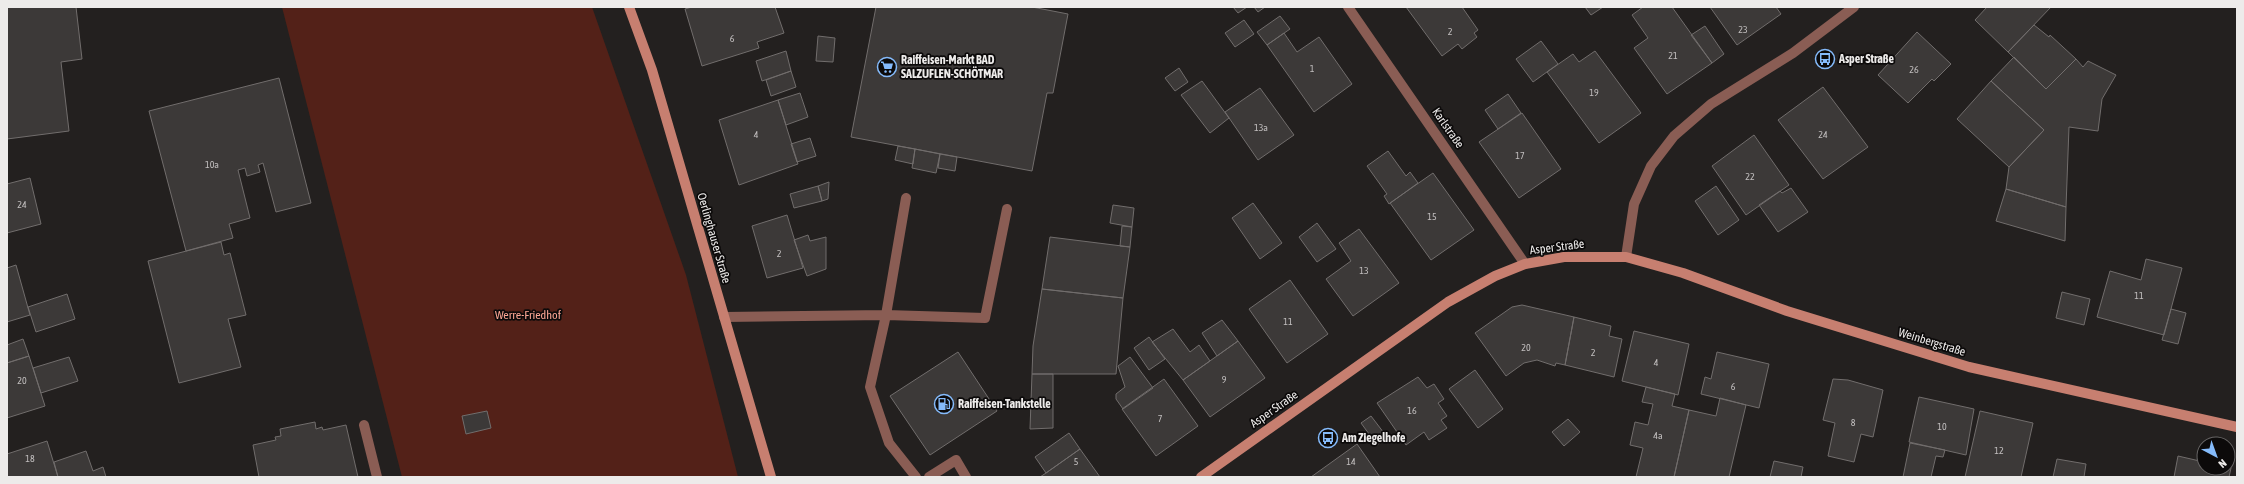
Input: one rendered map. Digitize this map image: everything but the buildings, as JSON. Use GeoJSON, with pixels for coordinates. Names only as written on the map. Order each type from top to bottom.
{"type":"FeatureCollection","features":[{"type":"Feature","properties":{"kind":"street","name":"Oerlinghauser Straße"},"geometry":{"type":"LineString","coordinates":[[629,7],[652,70],[771,477]]}},
{"type":"Feature","properties":{"kind":"street","name":"Karlstraße"},"geometry":{"type":"LineString","coordinates":[[1348,7],[1526,264]]}},
{"type":"Feature","properties":{"kind":"street"},"geometry":{"type":"LineString","coordinates":[[1626,257],[1634,204],[1652,166],[1674,136],[1711,104],[1793,53],[1854,7]]}},
{"type":"Feature","properties":{"kind":"street"},"geometry":{"type":"LineString","coordinates":[[906,198],[886,315],[870,387],[889,443],[916,477]]}},
{"type":"Feature","properties":{"kind":"street"},"geometry":{"type":"LineString","coordinates":[[724,316],[886,315],[985,318],[1008,209]]}},
{"type":"Feature","properties":{"kind":"street","name":"Asper Straße"},"geometry":{"type":"LineString","coordinates":[[1201,477],[1448,302],[1495,276],[1526,264],[1564,257],[1626,257]]}},
{"type":"Feature","properties":{"kind":"street","name":"Weinbergstraße"},"geometry":{"type":"LineString","coordinates":[[1626,257],[1683,273],[1787,310],[1969,367],[2237,427]]}},
{"type":"Feature","properties":{"kind":"street"},"geometry":{"type":"LineString","coordinates":[[364,425],[377,477]]}},
{"type":"Feature","properties":{"kind":"street"},"geometry":{"type":"LineString","coordinates":[[929,477],[956,460],[966,477]]}},
{"type":"Feature","properties":{"kind":"green space","name":"Werre-Friedhof"},"geometry":{"type":"Polygon","coordinates":[[[282,7],[592,7],[686,275],[738,477],[402,477],[282,7]]]}},
{"type":"Feature","properties":{"kind":"place","name":"Asper Straße"},"geometry":{"type":"Point","coordinates":[1825,59]}},
{"type":"Feature","properties":{"kind":"place","name":"Raiffeisen-Markt BAD SALZUFLEN-SCHÖTMAR"},"geometry":{"type":"Point","coordinates":[887,67]}},
{"type":"Feature","properties":{"kind":"place","name":"Raiffeisen-Tankstelle"},"geometry":{"type":"Point","coordinates":[944,404]}},
{"type":"Feature","properties":{"kind":"place","name":"Am Ziegelhofe"},"geometry":{"type":"Point","coordinates":[1328,438]}}]}
